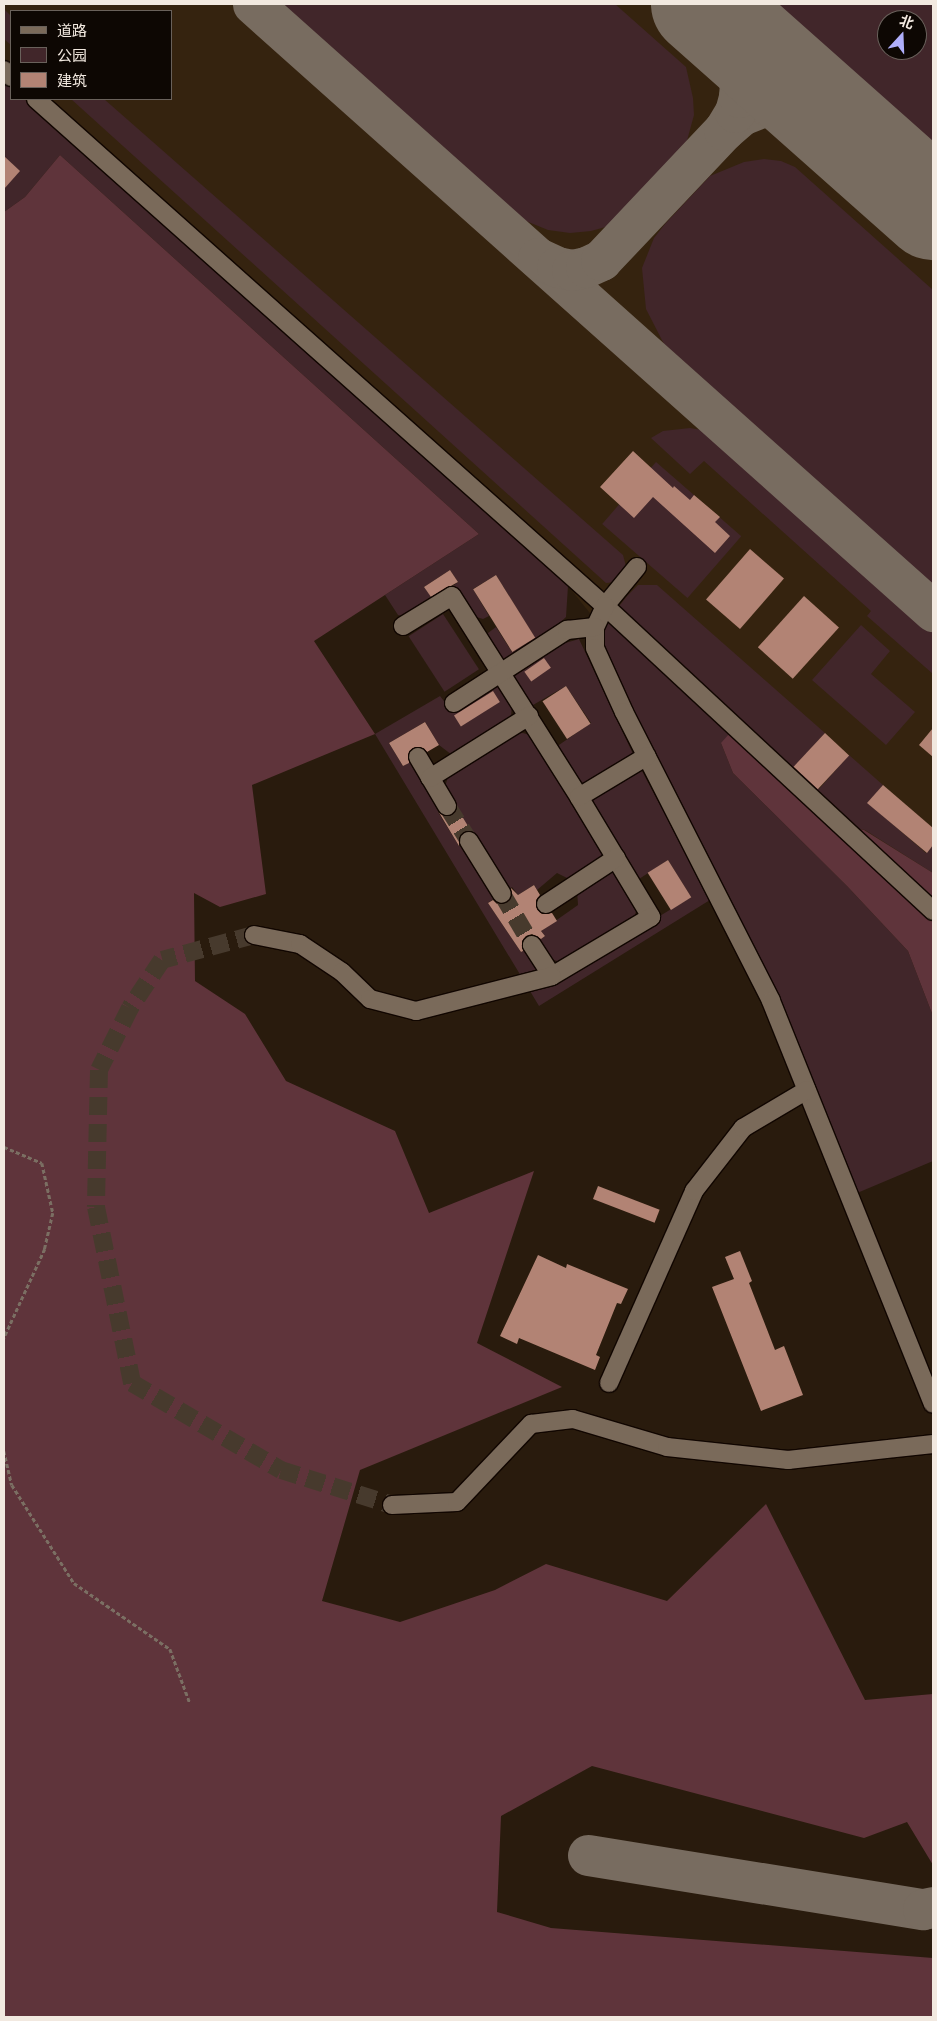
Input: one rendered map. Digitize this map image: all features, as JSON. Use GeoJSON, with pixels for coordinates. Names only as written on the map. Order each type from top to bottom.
{"type":"FeatureCollection","features":[{"type":"Feature","properties":{"kind":"street"},"geometry":{"type":"LineString","coordinates":[[37,100],[605,606],[933,911]]}},
{"type":"Feature","properties":{"kind":"street"},"geometry":{"type":"LineString","coordinates":[[637,568],[605,606],[594,627],[595,648],[647,756],[771,1001],[933,1404]]}},
{"type":"Feature","properties":{"kind":"street"},"geometry":{"type":"LineString","coordinates":[[254,935],[300,944],[342,972],[370,1000],[416,1011],[552,976],[651,917],[529,716],[452,596],[403,626]]}},
{"type":"Feature","properties":{"kind":"street"},"geometry":{"type":"LineString","coordinates":[[454,703],[567,630],[594,627]]}},
{"type":"Feature","properties":{"kind":"street"},"geometry":{"type":"LineString","coordinates":[[430,778],[529,716]]}},
{"type":"Feature","properties":{"kind":"street"},"geometry":{"type":"LineString","coordinates":[[579,797],[647,756]]}},
{"type":"Feature","properties":{"kind":"street"},"geometry":{"type":"LineString","coordinates":[[418,758],[447,806]]}},
{"type":"Feature","properties":{"kind":"street"},"geometry":{"type":"LineString","coordinates":[[469,841],[502,894]]}},
{"type":"Feature","properties":{"kind":"street"},"geometry":{"type":"LineString","coordinates":[[546,904],[616,858]]}},
{"type":"Feature","properties":{"kind":"street"},"geometry":{"type":"LineString","coordinates":[[532,945],[552,976]]}},
{"type":"Feature","properties":{"kind":"street"},"geometry":{"type":"LineString","coordinates":[[609,1383],[694,1191],[743,1128],[807,1090]]}},
{"type":"Feature","properties":{"kind":"street"},"geometry":{"type":"LineString","coordinates":[[392,1505],[457,1502],[531,1424],[573,1419],[667,1447],[788,1460],[933,1444]]}},
{"type":"Feature","properties":{"kind":"path"},"geometry":{"type":"LineString","coordinates":[[4,1147],[42,1163],[53,1213],[45,1249],[4,1338]]}},
{"type":"Feature","properties":{"kind":"path"},"geometry":{"type":"LineString","coordinates":[[4,1451],[12,1485],[74,1584],[170,1649],[190,1703]]}},
{"type":"Feature","properties":{"kind":"shaded area"},"geometry":{"type":"Polygon","coordinates":[[[4,4],[933,4],[933,941],[721,743],[602,628],[568,586],[25,100],[172,100],[172,10],[10,10],[10,86],[4,81],[4,4]]]}},
{"type":"Feature","properties":{"kind":"shaded area"},"geometry":{"type":"Polygon","coordinates":[[[60,155],[479,534],[314,641],[375,734],[252,785],[266,894],[220,907],[194,893],[195,981],[245,1014],[286,1081],[395,1131],[429,1213],[534,1171],[477,1343],[562,1387],[360,1470],[322,1601],[400,1622],[495,1590],[546,1564],[667,1601],[766,1504],[865,1700],[933,1694],[933,1865],[907,1822],[864,1838],[592,1766],[501,1816],[497,1912],[551,1928],[933,1958],[933,2017],[4,2017],[4,212],[25,197],[60,155]]]}},
{"type":"Feature","properties":{"kind":"shaded area"},"geometry":{"type":"Polygon","coordinates":[[[738,724],[844,827],[864,830],[933,873],[933,1016],[908,951],[847,886],[733,773],[721,743],[738,724]]]}},
{"type":"Feature","properties":{"kind":"green space"},"geometry":{"type":"Polygon","coordinates":[[[283,4],[615,4],[686,67],[693,98],[694,115],[685,148],[677,161],[626,216],[609,226],[591,231],[570,233],[548,230],[526,221],[283,4]]]}},
{"type":"Feature","properties":{"kind":"green space"},"geometry":{"type":"Polygon","coordinates":[[[774,4],[933,4],[933,147],[774,4]]]}},
{"type":"Feature","properties":{"kind":"green space"},"geometry":{"type":"Polygon","coordinates":[[[4,9],[10,15],[10,44],[4,39],[4,9]]]}},
{"type":"Feature","properties":{"kind":"green space"},"geometry":{"type":"Polygon","coordinates":[[[4,81],[10,86],[10,100],[25,100],[568,586],[566,617],[542,639],[505,662],[497,658],[487,641],[488,633],[496,627],[512,652],[535,638],[496,575],[473,589],[489,616],[483,619],[473,616],[450,588],[458,582],[450,570],[424,587],[433,599],[406,617],[398,615],[385,595],[479,534],[60,155],[25,197],[4,212],[4,81]]]}},
{"type":"Feature","properties":{"kind":"green space"},"geometry":{"type":"Polygon","coordinates":[[[72,100],[105,100],[623,555],[627,570],[616,582],[606,583],[72,100]]]}},
{"type":"Feature","properties":{"kind":"green space"},"geometry":{"type":"Polygon","coordinates":[[[764,159],[781,161],[795,167],[933,290],[933,585],[664,344],[646,309],[642,268],[654,238],[665,224],[710,176],[744,162],[764,159]]]}},
{"type":"Feature","properties":{"kind":"green space"},"geometry":{"type":"Polygon","coordinates":[[[690,428],[714,432],[933,629],[933,674],[867,616],[871,611],[704,461],[690,474],[651,438],[663,431],[690,428]]]}},
{"type":"Feature","properties":{"kind":"green space"},"geometry":{"type":"Polygon","coordinates":[[[656,462],[741,536],[687,598],[602,524],[656,462]]]}},
{"type":"Feature","properties":{"kind":"green space"},"geometry":{"type":"Polygon","coordinates":[[[638,585],[657,585],[825,733],[794,767],[819,789],[849,755],[883,785],[868,803],[926,853],[933,845],[933,873],[865,830],[844,827],[721,743],[733,773],[847,886],[908,951],[933,1016],[933,1161],[850,1196],[771,1001],[595,648],[602,628],[638,585]]]}},
{"type":"Feature","properties":{"kind":"green space"},"geometry":{"type":"Polygon","coordinates":[[[443,614],[479,669],[445,692],[409,636],[443,614]]]}},
{"type":"Feature","properties":{"kind":"green space"},"geometry":{"type":"Polygon","coordinates":[[[861,625],[890,651],[871,674],[915,712],[886,745],[812,680],[861,625]]]}},
{"type":"Feature","properties":{"kind":"green space"},"geometry":{"type":"Polygon","coordinates":[[[579,639],[633,754],[584,783],[572,779],[556,747],[591,723],[566,686],[533,705],[524,701],[514,684],[515,676],[555,646],[579,639]]]}},
{"type":"Feature","properties":{"kind":"green space"},"geometry":{"type":"Polygon","coordinates":[[[496,680],[512,700],[511,718],[452,755],[439,745],[425,722],[389,743],[403,766],[413,760],[441,809],[438,812],[459,846],[463,844],[495,898],[488,903],[521,952],[527,948],[548,984],[691,897],[668,860],[639,879],[632,876],[591,810],[595,792],[634,771],[642,771],[710,900],[539,1006],[375,734],[440,696],[450,709],[496,680]]]}},
{"type":"Feature","properties":{"kind":"green space"},"geometry":{"type":"Polygon","coordinates":[[[523,733],[533,736],[603,853],[601,859],[569,879],[557,873],[537,890],[534,885],[518,895],[512,887],[508,890],[444,789],[451,769],[511,734],[523,733]]]}},
{"type":"Feature","properties":{"kind":"green space"},"geometry":{"type":"Polygon","coordinates":[[[610,870],[618,873],[638,905],[633,921],[563,963],[554,960],[538,941],[545,936],[541,931],[578,905],[577,890],[610,870]]]}},
{"type":"Feature","properties":{"kind":"building"},"geometry":{"type":"Polygon","coordinates":[[[4,156],[20,171],[4,189],[4,156]]]}},
{"type":"Feature","properties":{"kind":"building"},"geometry":{"type":"Polygon","coordinates":[[[633,451],[673,488],[674,486],[690,500],[694,495],[720,517],[715,522],[730,536],[715,553],[653,497],[634,518],[600,487],[633,451]]]}},
{"type":"Feature","properties":{"kind":"building"},"geometry":{"type":"Polygon","coordinates":[[[750,549],[784,579],[740,629],[706,600],[750,549]]]}},
{"type":"Feature","properties":{"kind":"building"},"geometry":{"type":"Polygon","coordinates":[[[450,570],[458,582],[431,597],[424,587],[450,570]]]}},
{"type":"Feature","properties":{"kind":"building"},"geometry":{"type":"Polygon","coordinates":[[[496,575],[535,638],[512,652],[473,589],[496,575]]]}},
{"type":"Feature","properties":{"kind":"building"},"geometry":{"type":"Polygon","coordinates":[[[804,596],[839,627],[793,679],[758,647],[804,596]]]}},
{"type":"Feature","properties":{"kind":"building"},"geometry":{"type":"Polygon","coordinates":[[[544,658],[551,668],[531,682],[524,672],[544,658]]]}},
{"type":"Feature","properties":{"kind":"building"},"geometry":{"type":"Polygon","coordinates":[[[566,686],[591,724],[567,739],[543,701],[566,686]]]}},
{"type":"Feature","properties":{"kind":"building"},"geometry":{"type":"Polygon","coordinates":[[[493,691],[500,702],[461,726],[454,715],[493,691]]]}},
{"type":"Feature","properties":{"kind":"building"},"geometry":{"type":"Polygon","coordinates":[[[425,722],[439,745],[427,752],[423,748],[413,748],[409,752],[409,763],[403,766],[389,743],[425,722]]]}},
{"type":"Feature","properties":{"kind":"building"},"geometry":{"type":"Polygon","coordinates":[[[933,728],[933,757],[919,745],[933,728]]]}},
{"type":"Feature","properties":{"kind":"building"},"geometry":{"type":"Polygon","coordinates":[[[825,733],[849,756],[818,789],[794,767],[825,733]]]}},
{"type":"Feature","properties":{"kind":"building"},"geometry":{"type":"Polygon","coordinates":[[[883,785],[933,828],[933,845],[927,853],[867,803],[883,785]]]}},
{"type":"Feature","properties":{"kind":"building"},"geometry":{"type":"Polygon","coordinates":[[[457,808],[471,831],[464,832],[460,836],[459,846],[438,811],[448,817],[453,815],[457,808]]]}},
{"type":"Feature","properties":{"kind":"building"},"geometry":{"type":"Polygon","coordinates":[[[668,860],[691,897],[671,910],[648,873],[668,860]]]}},
{"type":"Feature","properties":{"kind":"building"},"geometry":{"type":"Polygon","coordinates":[[[534,885],[540,895],[536,900],[537,909],[542,914],[552,913],[557,921],[541,931],[545,936],[541,939],[532,934],[526,936],[522,941],[523,951],[521,952],[488,903],[493,900],[497,904],[507,903],[512,899],[511,888],[518,895],[534,885]]]}},
{"type":"Feature","properties":{"kind":"building"},"geometry":{"type":"Polygon","coordinates":[[[598,1186],[660,1210],[655,1223],[593,1199],[598,1186]]]}},
{"type":"Feature","properties":{"kind":"building"},"geometry":{"type":"Polygon","coordinates":[[[740,1251],[752,1281],[749,1283],[775,1350],[784,1346],[803,1395],[761,1411],[712,1287],[734,1279],[725,1257],[740,1251]]]}},
{"type":"Feature","properties":{"kind":"building"},"geometry":{"type":"Polygon","coordinates":[[[538,1255],[566,1268],[567,1264],[628,1289],[621,1304],[617,1303],[596,1355],[600,1357],[595,1370],[519,1338],[517,1344],[500,1336],[538,1255]]]}},
{"type":"Feature","properties":{"kind":"taxiway"},"geometry":{"type":"LineString","coordinates":[[253,4],[933,611]]}},
{"type":"Feature","properties":{"kind":"taxiway"},"geometry":{"type":"LineString","coordinates":[[538,258],[557,267],[572,270],[586,267],[601,260],[724,130],[735,112],[739,97],[741,71],[735,52],[706,8]]}},
{"type":"Feature","properties":{"kind":"taxiway"},"geometry":{"type":"LineString","coordinates":[[724,130],[741,115],[767,105],[780,105],[839,126]]}},
{"type":"Feature","properties":{"kind":"taxiway"},"geometry":{"type":"LineString","coordinates":[[588,1855],[923,1909],[933,1907]]}},
{"type":"Feature","properties":{"kind":"runway"},"geometry":{"type":"LineString","coordinates":[[702,4],[933,209]]}},
{"type":"Feature","properties":{"kind":"tunnel"},"geometry":{"type":"LineString","coordinates":[[447,806],[469,841]]}},
{"type":"Feature","properties":{"kind":"tunnel"},"geometry":{"type":"LineString","coordinates":[[502,894],[532,945]]}},
{"type":"Feature","properties":{"kind":"tunnel"},"geometry":{"type":"LineString","coordinates":[[254,935],[162,960],[130,1008],[99,1070],[96,1207],[132,1383],[281,1470],[392,1505]]}}]}
